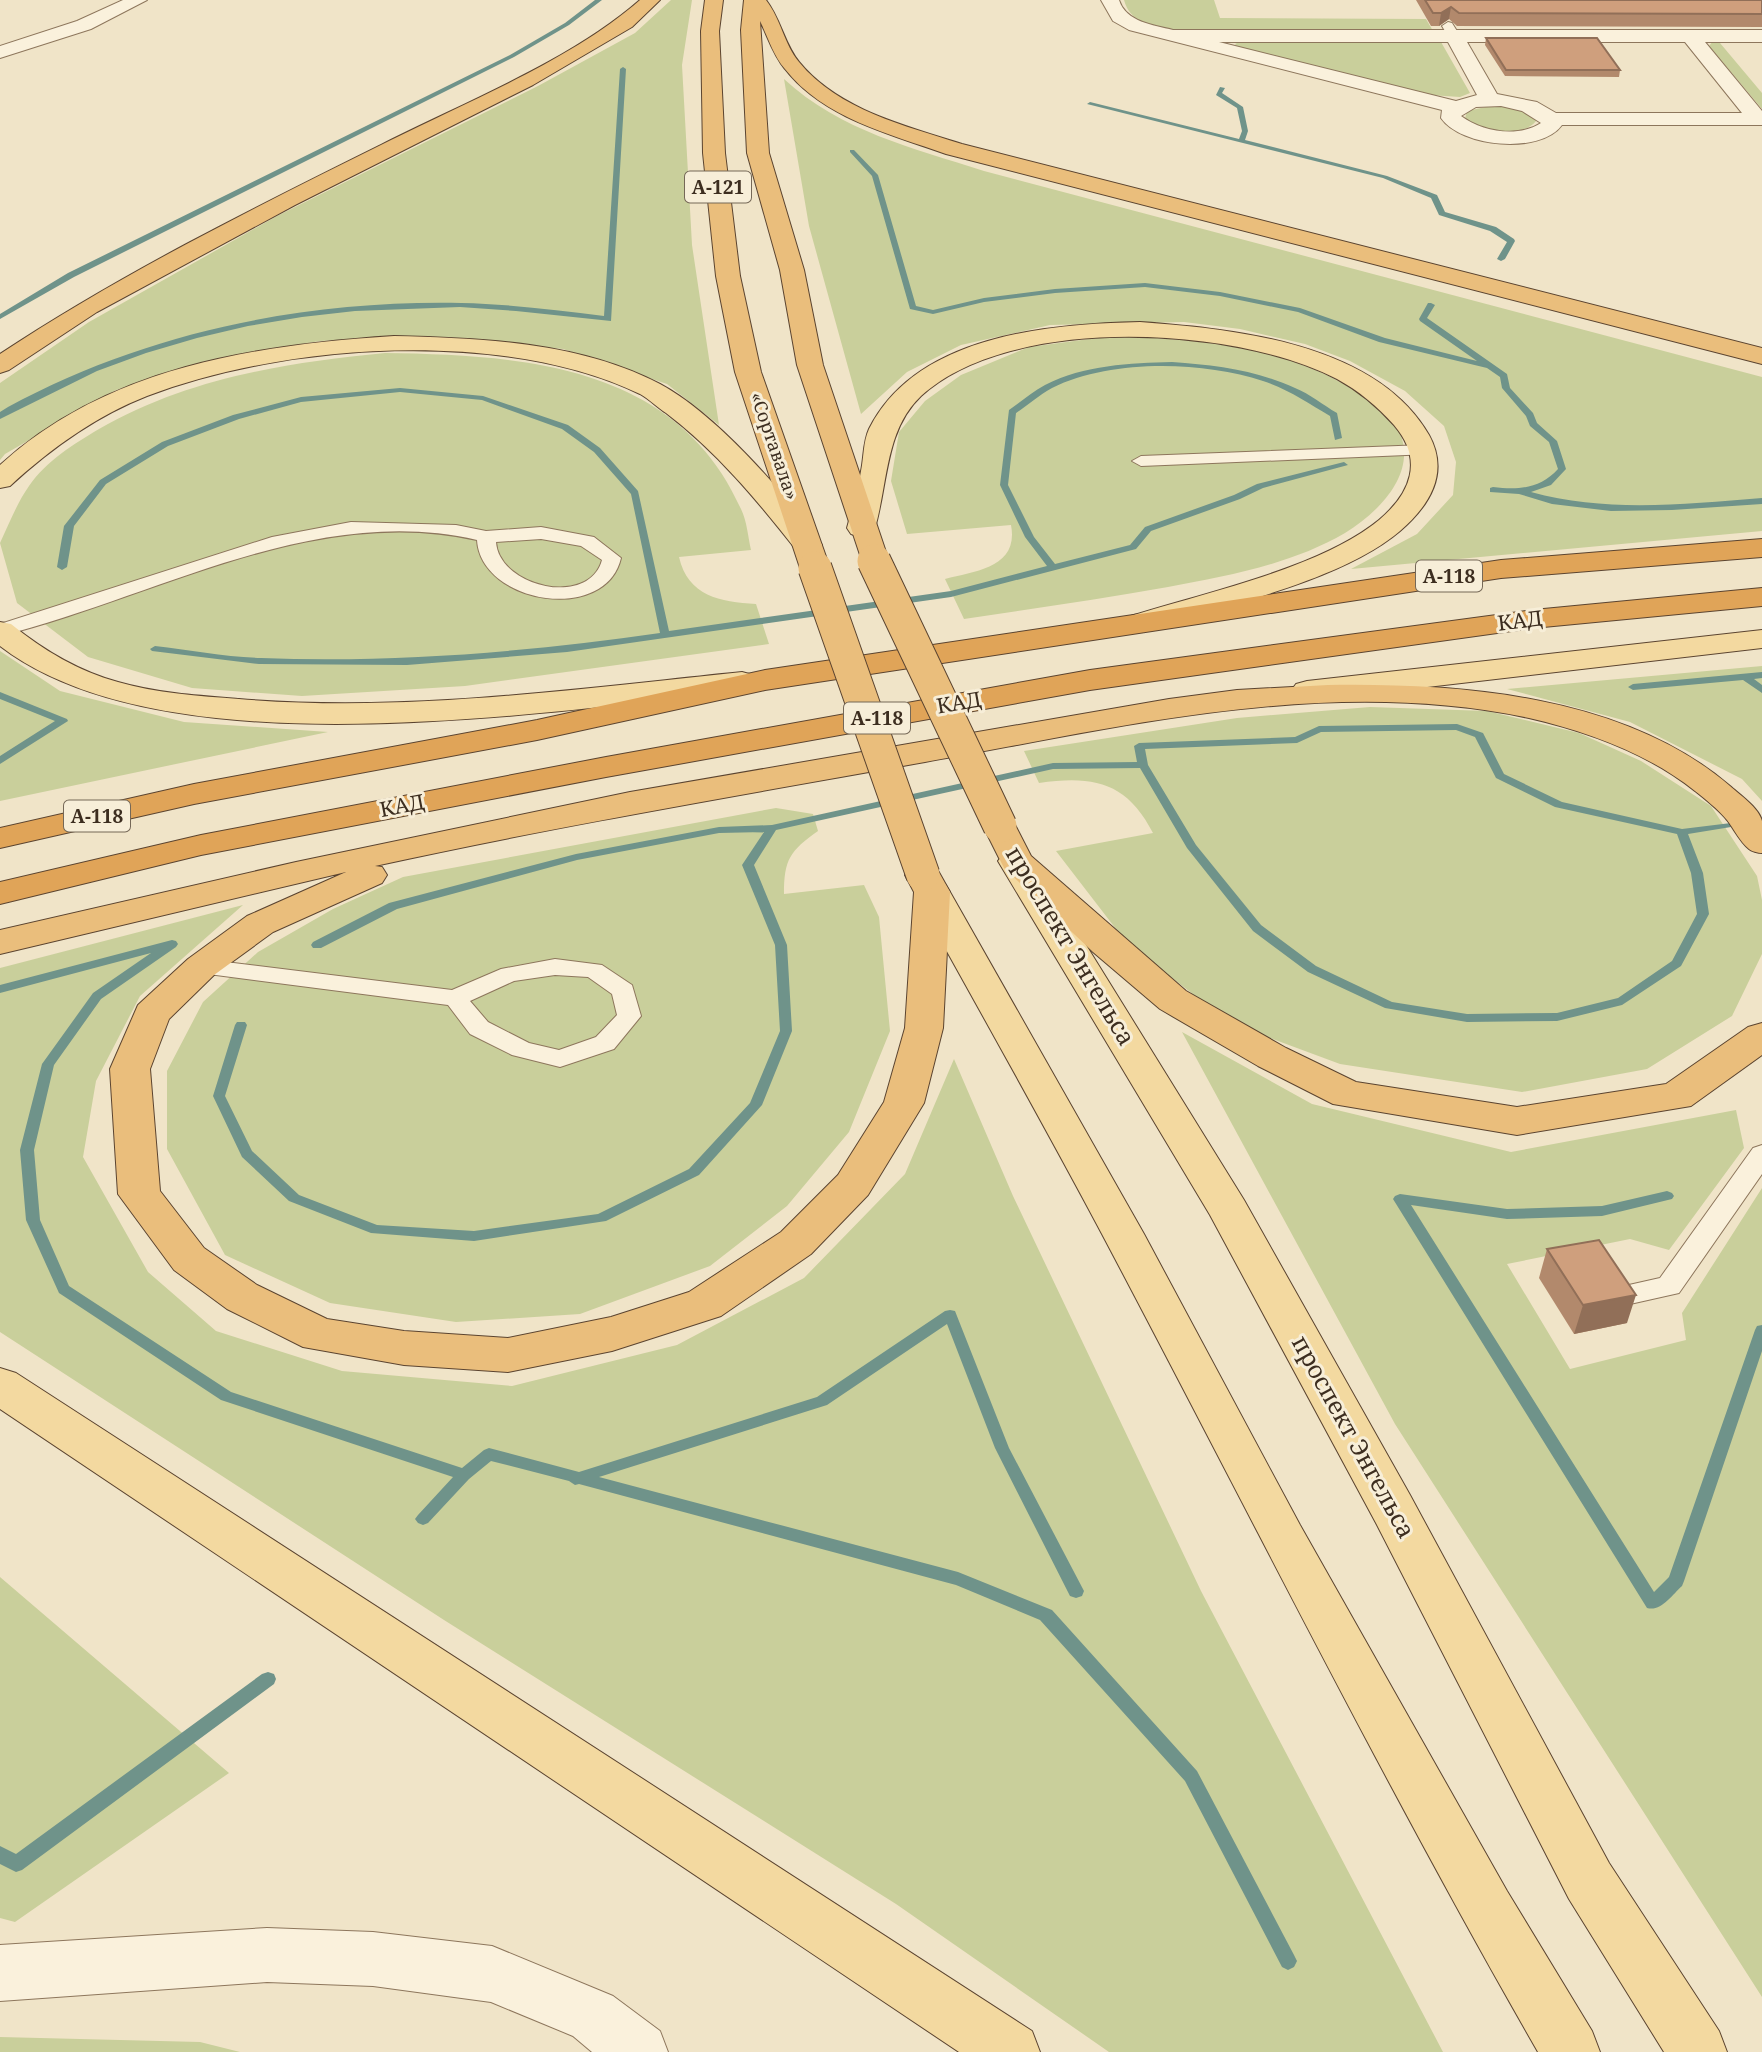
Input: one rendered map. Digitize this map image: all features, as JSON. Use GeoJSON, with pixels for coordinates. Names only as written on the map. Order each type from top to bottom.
{"type":"FeatureCollection","features":[{"type":"Feature","properties":{"kind":"highway"},"geometry":{"type":"LineString","coordinates":[[0,365],[88,307],[287,200],[526,81],[625,23],[651,0]]}},
{"type":"Feature","properties":{"kind":"highway","name":"«Сортавала»"},"geometry":{"type":"LineString","coordinates":[[714,0],[710,31],[714,153],[729,276],[748,372],[928,883]]}},
{"type":"Feature","properties":{"kind":"highway"},"geometry":{"type":"LineString","coordinates":[[754,0],[792,66],[820,92],[870,120],[954,149],[1762,356]]}},
{"type":"Feature","properties":{"kind":"highway","name":"А-121"},"geometry":{"type":"LineString","coordinates":[[754,0],[750,30],[758,153],[792,270],[810,365],[861,528]]}},
{"type":"Feature","properties":{"kind":"highway","name":"проспект Энгельса"},"geometry":{"type":"LineString","coordinates":[[861,528],[874,561],[1016,861]]}},
{"type":"Feature","properties":{"kind":"highway","name":"А-118"},"geometry":{"type":"LineString","coordinates":[[0,838],[194,794],[537,730],[765,680],[1501,569],[1762,548]]}},
{"type":"Feature","properties":{"kind":"highway","name":"КАД"},"geometry":{"type":"LineString","coordinates":[[0,893],[201,845],[606,767],[1090,680],[1532,619],[1762,597]]}},
{"type":"Feature","properties":{"kind":"highway"},"geometry":{"type":"LineString","coordinates":[[0,942],[210,891],[596,809],[1212,702],[1327,696],[1449,697],[1530,708],[1618,734],[1695,773],[1753,828],[1762,843]]}},
{"type":"Feature","properties":{"kind":"highway"},"geometry":{"type":"LineString","coordinates":[[596,809],[407,859],[260,924],[201,967],[152,1014],[130,1069],[139,1194],[189,1259],[242,1297],[319,1335],[404,1348],[508,1355],[612,1334],[705,1304],[796,1243],[853,1185],[904,1103],[924,1028],[928,883]]}},
{"type":"Feature","properties":{"kind":"highway"},"geometry":{"type":"LineString","coordinates":[[1016,861],[1106,944],[1173,1000],[1272,1057],[1347,1094],[1517,1121],[1676,1096],[1762,1036]]}},
{"type":"Feature","properties":{"kind":"main road"},"geometry":{"type":"LineString","coordinates":[[861,528],[881,431],[916,387],[960,361],[1008,344],[1054,334],[1160,330],[1225,338],[1282,350],[1335,367],[1370,386],[1400,410],[1424,450],[1423,484],[1409,503],[1378,534],[1285,575],[1139,622]]}},
{"type":"Feature","properties":{"kind":"main road"},"geometry":{"type":"LineString","coordinates":[[0,480],[24,457],[69,427],[135,392],[181,377],[231,363],[323,348],[449,345],[555,356],[651,390],[715,438],[762,487],[811,556]]}},
{"type":"Feature","properties":{"kind":"main road"},"geometry":{"type":"LineString","coordinates":[[0,630],[17,645],[61,672],[121,692],[196,704],[307,713],[454,708],[765,680]]}},
{"type":"Feature","properties":{"kind":"main road"},"geometry":{"type":"LineString","coordinates":[[1212,702],[1762,639]]}},
{"type":"Feature","properties":{"kind":"main road","name":"проспект Энгельса"},"geometry":{"type":"LineString","coordinates":[[1016,861],[1229,1211],[1393,1509],[1589,1881],[1698,2052]]}},
{"type":"Feature","properties":{"kind":"main road"},"geometry":{"type":"LineString","coordinates":[[928,883],[1123,1234],[1289,1551],[1487,1910],[1571,2052]]}},
{"type":"Feature","properties":{"kind":"main road"},"geometry":{"type":"LineString","coordinates":[[0,1386],[1011,2052]]}},
{"type":"Feature","properties":{"kind":"street"},"geometry":{"type":"LineString","coordinates":[[0,51],[84,25],[138,0]]}},
{"type":"Feature","properties":{"kind":"street"},"geometry":{"type":"LineString","coordinates":[[1110,0],[1112,10],[1130,24],[1457,107],[1491,101],[1535,108],[1551,118],[1760,119]]}},
{"type":"Feature","properties":{"kind":"street"},"geometry":{"type":"LineString","coordinates":[[1172,36],[1451,31],[1688,31],[1762,36]]}},
{"type":"Feature","properties":{"kind":"street"},"geometry":{"type":"LineString","coordinates":[[1451,31],[1491,101]]}},
{"type":"Feature","properties":{"kind":"street"},"geometry":{"type":"LineString","coordinates":[[1688,31],[1760,119]]}},
{"type":"Feature","properties":{"kind":"street"},"geometry":{"type":"LineString","coordinates":[[1457,107],[1451,112],[1451,118],[1457,124],[1484,134],[1535,134],[1552,125],[1551,118]]}},
{"type":"Feature","properties":{"kind":"street"},"geometry":{"type":"LineString","coordinates":[[0,1973],[267,1955],[373,1959],[492,1974],[593,2016],[639,2052]]}},
{"type":"Feature","properties":{"kind":"lane"},"geometry":{"type":"LineString","coordinates":[[1141,461],[1424,450]]}},
{"type":"Feature","properties":{"kind":"lane"},"geometry":{"type":"LineString","coordinates":[[0,630],[279,541],[339,529],[411,526],[456,530],[486,537],[541,533],[587,541],[612,558],[606,575],[586,588],[545,592],[507,579],[488,557],[486,537]]}},
{"type":"Feature","properties":{"kind":"lane"},"geometry":{"type":"LineString","coordinates":[[201,967],[455,998],[509,974],[555,967],[594,970],[622,990],[629,1016],[604,1043],[560,1059],[521,1049],[479,1028],[455,998]]}},
{"type":"Feature","properties":{"kind":"lane"},"geometry":{"type":"LineString","coordinates":[[1630,1294],[1669,1286],[1762,1154]]}},
{"type":"Feature","properties":{"kind":"green space"},"geometry":{"type":"Polygon","coordinates":[[[671,0],[692,0],[682,65],[692,245],[719,425],[667,384],[563,349],[417,336],[320,341],[227,357],[116,390],[5,454],[0,460],[0,383],[89,322],[277,216],[538,86],[635,33],[671,0]]]}},
{"type":"Feature","properties":{"kind":"green space"},"geometry":{"type":"Polygon","coordinates":[[[1124,0],[1214,0],[1220,18],[1426,19],[1433,31],[1173,30],[1137,19],[1131,14],[1124,0]]]}},
{"type":"Feature","properties":{"kind":"green space"},"geometry":{"type":"Polygon","coordinates":[[[1713,41],[1735,43],[1720,43],[1762,93],[1762,109],[1709,46],[1713,41]]]}},
{"type":"Feature","properties":{"kind":"green space"},"geometry":{"type":"Polygon","coordinates":[[[1441,42],[1470,93],[1460,97],[1430,95],[1237,47],[1235,44],[1441,42]]]}},
{"type":"Feature","properties":{"kind":"green space"},"geometry":{"type":"Polygon","coordinates":[[[784,79],[806,97],[853,125],[984,171],[1762,377],[1762,531],[1351,569],[1417,534],[1453,495],[1456,462],[1444,426],[1405,391],[1350,361],[1305,344],[1240,329],[1184,322],[1050,325],[961,345],[907,372],[861,414],[809,226],[784,79]]]}},
{"type":"Feature","properties":{"kind":"green space"},"geometry":{"type":"Polygon","coordinates":[[[1495,105],[1519,109],[1534,116],[1536,121],[1521,130],[1501,131],[1481,127],[1465,119],[1467,111],[1495,105]]]}},
{"type":"Feature","properties":{"kind":"green space"},"geometry":{"type":"Polygon","coordinates":[[[1112,336],[1212,343],[1244,349],[1276,356],[1337,381],[1366,398],[1393,422],[1398,430],[1404,447],[1404,457],[1398,480],[1375,510],[1345,533],[1282,561],[1168,587],[964,619],[945,579],[993,565],[1002,558],[1009,550],[1012,539],[1011,525],[907,534],[891,481],[899,432],[925,401],[961,375],[1029,347],[1112,336]]]}},
{"type":"Feature","properties":{"kind":"green space"},"geometry":{"type":"Polygon","coordinates":[[[385,353],[489,358],[541,365],[590,377],[636,396],[678,424],[713,461],[741,509],[751,550],[679,557],[683,570],[690,581],[707,594],[718,599],[756,604],[769,644],[465,686],[302,696],[192,688],[88,657],[17,603],[0,543],[29,486],[52,461],[70,447],[133,412],[202,385],[274,368],[385,353]]]}},
{"type":"Feature","properties":{"kind":"green space"},"geometry":{"type":"Polygon","coordinates":[[[0,651],[60,691],[184,722],[328,732],[0,801],[0,651]]]}},
{"type":"Feature","properties":{"kind":"green space"},"geometry":{"type":"Polygon","coordinates":[[[1762,666],[1762,801],[1742,779],[1630,722],[1507,689],[1762,666]]]}},
{"type":"Feature","properties":{"kind":"green space"},"geometry":{"type":"Polygon","coordinates":[[[1370,707],[1487,711],[1579,733],[1641,761],[1711,806],[1757,876],[1762,900],[1762,954],[1732,1016],[1647,1069],[1522,1092],[1340,1064],[1230,1023],[1126,942],[1056,851],[1153,833],[1143,816],[1120,793],[1106,786],[1076,780],[1039,783],[1024,751],[1237,718],[1370,707]]]}},
{"type":"Feature","properties":{"kind":"green space"},"geometry":{"type":"Polygon","coordinates":[[[776,808],[813,814],[818,831],[790,857],[785,872],[784,894],[864,885],[879,917],[890,1031],[849,1132],[787,1206],[710,1266],[580,1314],[456,1322],[330,1303],[225,1255],[167,1149],[167,1071],[203,1002],[258,952],[333,909],[403,877],[776,808]]]}},
{"type":"Feature","properties":{"kind":"green space"},"geometry":{"type":"Polygon","coordinates":[[[243,905],[140,996],[96,1081],[83,1157],[148,1272],[216,1331],[342,1371],[512,1386],[677,1345],[804,1278],[905,1174],[954,1059],[1013,1196],[1201,1591],[1443,2052],[1109,2052],[896,1904],[444,1620],[0,1332],[0,968],[243,905]]]}},
{"type":"Feature","properties":{"kind":"green space"},"geometry":{"type":"Polygon","coordinates":[[[1182,1032],[1312,1104],[1511,1152],[1736,1110],[1744,1148],[1669,1250],[1630,1239],[1507,1264],[1570,1369],[1686,1340],[1682,1313],[1762,1188],[1762,1997],[1395,1424],[1182,1032]]]}},
{"type":"Feature","properties":{"kind":"green space"},"geometry":{"type":"Polygon","coordinates":[[[0,1577],[229,1773],[15,1922],[0,1918],[0,1577]]]}},
{"type":"Feature","properties":{"kind":"green space"},"geometry":{"type":"Polygon","coordinates":[[[0,2037],[200,2042],[240,2052],[0,2052],[0,2037]]]}},
{"type":"Feature","properties":{"kind":"building"},"geometry":{"type":"Polygon","coordinates":[[[1425,0],[1762,0],[1762,14],[1459,13],[1451,7],[1441,13],[1433,13],[1425,0]]]}},
{"type":"Feature","properties":{"kind":"building"},"geometry":{"type":"Polygon","coordinates":[[[1486,38],[1597,38],[1620,70],[1506,70],[1486,38]]]}},
{"type":"Feature","properties":{"kind":"building"},"geometry":{"type":"Polygon","coordinates":[[[1599,1240],[1636,1295],[1583,1305],[1547,1249],[1599,1240]]]}},
{"type":"Feature","properties":{"kind":"waterway"},"geometry":{"type":"LineString","coordinates":[[0,317],[71,275],[512,56],[567,24],[599,0]]}},
{"type":"Feature","properties":{"kind":"waterway"},"geometry":{"type":"LineString","coordinates":[[0,416],[94,369],[143,351],[195,336],[302,315],[355,308],[460,305],[516,308],[608,319],[623,69]]}},
{"type":"Feature","properties":{"kind":"waterway"},"geometry":{"type":"LineString","coordinates":[[1222,88],[1218,94],[1240,107],[1245,131],[1241,141]]}},
{"type":"Feature","properties":{"kind":"waterway"},"geometry":{"type":"LineString","coordinates":[[1090,104],[1241,141]]}},
{"type":"Feature","properties":{"kind":"waterway"},"geometry":{"type":"LineString","coordinates":[[1241,141],[1385,177],[1434,197],[1442,213],[1493,229],[1511,241],[1501,259]]}},
{"type":"Feature","properties":{"kind":"waterway"},"geometry":{"type":"LineString","coordinates":[[852,151],[875,175],[913,307],[933,312],[984,300],[1055,291],[1145,285],[1220,294],[1300,310],[1382,340],[1489,366]]}},
{"type":"Feature","properties":{"kind":"waterway"},"geometry":{"type":"LineString","coordinates":[[1431,305],[1423,319],[1504,376],[1506,388],[1530,415],[1533,424],[1553,441],[1562,469],[1548,483],[1531,490],[1493,490]]}},
{"type":"Feature","properties":{"kind":"waterway"},"geometry":{"type":"LineString","coordinates":[[1053,568],[1030,537],[1004,485],[1012,412],[1052,385],[1078,375],[1139,365],[1206,367],[1238,372],[1293,390],[1334,415],[1338,438]]}},
{"type":"Feature","properties":{"kind":"waterway"},"geometry":{"type":"LineString","coordinates":[[62,567],[69,526],[103,482],[165,444],[236,417],[301,400],[400,390],[483,398],[565,427],[597,450],[635,493],[665,635]]}},
{"type":"Feature","properties":{"kind":"waterway"},"geometry":{"type":"LineString","coordinates":[[1053,568],[1133,547],[1148,529],[1260,486],[1344,465]]}},
{"type":"Feature","properties":{"kind":"waterway"},"geometry":{"type":"LineString","coordinates":[[1523,493],[1581,506],[1611,508],[1672,508],[1762,501]]}},
{"type":"Feature","properties":{"kind":"waterway"},"geometry":{"type":"LineString","coordinates":[[665,635],[951,594],[1053,568]]}},
{"type":"Feature","properties":{"kind":"waterway"},"geometry":{"type":"LineString","coordinates":[[155,649],[259,661],[407,662],[567,649],[665,635]]}},
{"type":"Feature","properties":{"kind":"waterway"},"geometry":{"type":"LineString","coordinates":[[1633,687],[1762,675]]}},
{"type":"Feature","properties":{"kind":"waterway"},"geometry":{"type":"LineString","coordinates":[[1746,677],[1762,690]]}},
{"type":"Feature","properties":{"kind":"waterway"},"geometry":{"type":"LineString","coordinates":[[0,695],[63,721],[0,761]]}},
{"type":"Feature","properties":{"kind":"waterway"},"geometry":{"type":"LineString","coordinates":[[1143,765],[1139,746],[1297,740],[1319,729],[1457,727],[1479,735],[1500,776],[1559,805],[1682,832]]}},
{"type":"Feature","properties":{"kind":"waterway"},"geometry":{"type":"LineString","coordinates":[[772,828],[1053,766],[1143,765]]}},
{"type":"Feature","properties":{"kind":"waterway"},"geometry":{"type":"LineString","coordinates":[[1143,765],[1191,846],[1257,928],[1312,969],[1389,1005],[1467,1018],[1557,1017],[1622,1001],[1677,963],[1703,914],[1697,873],[1682,832]]}},
{"type":"Feature","properties":{"kind":"waterway"},"geometry":{"type":"LineString","coordinates":[[1682,832],[1727,825]]}},
{"type":"Feature","properties":{"kind":"waterway"},"geometry":{"type":"LineString","coordinates":[[241,1025],[219,1096],[247,1154],[294,1198],[376,1230],[474,1236],[601,1218],[694,1172],[756,1105],[786,1031],[781,945],[748,865],[772,828]]}},
{"type":"Feature","properties":{"kind":"waterway"},"geometry":{"type":"LineString","coordinates":[[317,945],[393,906],[576,857],[719,830],[772,828]]}},
{"type":"Feature","properties":{"kind":"waterway"},"geometry":{"type":"LineString","coordinates":[[0,989],[172,944],[97,996],[48,1064],[27,1150],[33,1220],[64,1289],[226,1396],[464,1475]]}},
{"type":"Feature","properties":{"kind":"waterway"},"geometry":{"type":"LineString","coordinates":[[1667,1196],[1602,1211],[1507,1214],[1400,1199],[1653,1603],[1676,1581],[1762,1330]]}},
{"type":"Feature","properties":{"kind":"waterway"},"geometry":{"type":"LineString","coordinates":[[579,1478],[822,1401],[950,1315],[1002,1448],[1076,1591]]}},
{"type":"Feature","properties":{"kind":"waterway"},"geometry":{"type":"LineString","coordinates":[[464,1475],[489,1454],[579,1478]]}},
{"type":"Feature","properties":{"kind":"waterway"},"geometry":{"type":"LineString","coordinates":[[423,1519],[464,1475]]}},
{"type":"Feature","properties":{"kind":"waterway"},"geometry":{"type":"LineString","coordinates":[[579,1478],[958,1579],[1046,1615],[1191,1776],[1288,1961]]}},
{"type":"Feature","properties":{"kind":"waterway"},"geometry":{"type":"LineString","coordinates":[[0,1854],[16,1864],[268,1679]]}}]}
